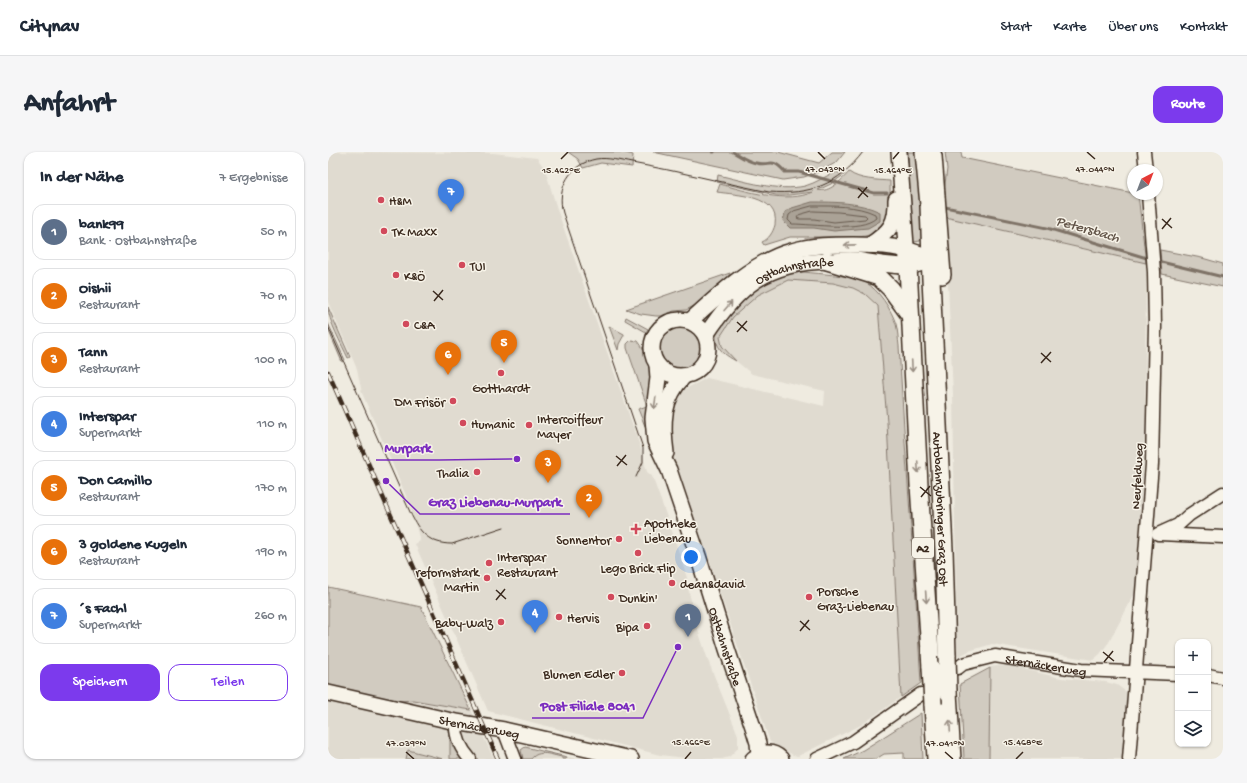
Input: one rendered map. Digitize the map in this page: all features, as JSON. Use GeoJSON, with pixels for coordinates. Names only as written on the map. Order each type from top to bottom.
{"type":"FeatureCollection","features":[{"type":"Feature","properties":{"kind":"highway"},"geometry":{"type":"LineString","coordinates":[[931,152],[933,156],[941,255],[948,403],[950,496],[942,510]]}},
{"type":"Feature","properties":{"kind":"highway","name":"Autobahnzubringer Graz Ost"},"geometry":{"type":"LineString","coordinates":[[907,257],[931,667],[927,699],[936,759]]}},
{"type":"Feature","properties":{"kind":"highway","name":"Autobahnzubringer Graz Ost"},"geometry":{"type":"LineString","coordinates":[[930,258],[942,510],[952,662],[948,692],[952,759]]}},
{"type":"Feature","properties":{"kind":"highway"},"geometry":{"type":"LineString","coordinates":[[828,261],[879,277],[891,289],[910,315]]}},
{"type":"Feature","properties":{"kind":"main road"},"geometry":{"type":"LineString","coordinates":[[899,152],[907,257],[920,264],[930,258],[928,205],[923,152]]}},
{"type":"Feature","properties":{"kind":"main road"},"geometry":{"type":"LineString","coordinates":[[870,245],[887,231],[896,215],[897,183],[900,172]]}},
{"type":"Feature","properties":{"kind":"main road","name":"Ostbahnstraße"},"geometry":{"type":"LineString","coordinates":[[756,756],[758,743],[669,470],[655,441],[653,418],[658,378],[657,365],[654,359],[652,346],[656,332],[670,322],[680,320],[690,321],[730,286],[768,261],[791,251],[808,247],[870,245],[907,257]]}},
{"type":"Feature","properties":{"kind":"main road","name":"Ostbahnstraße"},"geometry":{"type":"LineString","coordinates":[[669,470],[664,439],[666,405],[670,394],[675,385],[684,376],[698,371],[706,360],[709,347],[706,335],[734,298],[754,281],[767,273],[797,263],[907,257]]}},
{"type":"Feature","properties":{"kind":"main road"},"geometry":{"type":"LineString","coordinates":[[690,321],[700,327],[706,335]]}},
{"type":"Feature","properties":{"kind":"main road"},"geometry":{"type":"LineString","coordinates":[[657,365],[669,374],[684,376]]}},
{"type":"Feature","properties":{"kind":"main road","name":"Sternäckerweg"},"geometry":{"type":"LineString","coordinates":[[328,693],[456,722],[504,730],[631,759]]}},
{"type":"Feature","properties":{"kind":"main road"},"geometry":{"type":"LineString","coordinates":[[756,756],[768,752],[777,755],[781,759]]}},
{"type":"Feature","properties":{"kind":"street"},"geometry":{"type":"LineString","coordinates":[[1144,152],[1145,164]]}},
{"type":"Feature","properties":{"kind":"street","name":"Neufeldweg"},"geometry":{"type":"LineString","coordinates":[[1129,759],[1136,672],[1153,534],[1152,464],[1155,326],[1154,272],[1148,200]]}},
{"type":"Feature","properties":{"kind":"street"},"geometry":{"type":"LineString","coordinates":[[1153,534],[1178,525],[1189,515],[1223,493]]}},
{"type":"Feature","properties":{"kind":"street"},"geometry":{"type":"LineString","coordinates":[[1153,534],[1223,536]]}},
{"type":"Feature","properties":{"kind":"street","name":"Sternäckerweg"},"geometry":{"type":"LineString","coordinates":[[952,662],[963,664],[995,656],[1081,670],[1175,674]]}},
{"type":"Feature","properties":{"kind":"street"},"geometry":{"type":"LineString","coordinates":[[1211,676],[1223,678]]}},
{"type":"Feature","properties":{"kind":"street"},"geometry":{"type":"LineString","coordinates":[[817,759],[853,742],[927,699]]}},
{"type":"Feature","properties":{"kind":"street"},"geometry":{"type":"LineString","coordinates":[[456,722],[456,733],[459,741],[463,750],[470,759]]}},
{"type":"Feature","properties":{"kind":"street"},"geometry":{"type":"LineString","coordinates":[[504,730],[515,759]]}},
{"type":"Feature","properties":{"kind":"shaded area"},"geometry":{"type":"Polygon","coordinates":[[[328,152],[493,153],[537,158],[545,169],[557,209],[640,446],[647,472],[652,476],[673,534],[687,578],[687,584],[699,633],[709,663],[738,735],[738,748],[729,757],[722,759],[694,759],[660,755],[488,711],[415,544],[420,541],[410,505],[362,393],[357,369],[328,302],[328,152]]]}},
{"type":"Feature","properties":{"kind":"shaded area"},"geometry":{"type":"Polygon","coordinates":[[[568,152],[622,152],[633,155],[632,167],[601,163],[583,168],[578,159],[568,152]]]}},
{"type":"Feature","properties":{"kind":"shaded area"},"geometry":{"type":"Polygon","coordinates":[[[653,152],[778,152],[819,163],[832,152],[845,152],[837,162],[821,171],[804,177],[783,180],[653,152]]]}},
{"type":"Feature","properties":{"kind":"shaded area"},"geometry":{"type":"Polygon","coordinates":[[[908,152],[916,152],[923,233],[920,241],[914,242],[912,240],[908,152]]]}},
{"type":"Feature","properties":{"kind":"shaded area"},"geometry":{"type":"Polygon","coordinates":[[[945,152],[961,152],[962,158],[1127,192],[1127,200],[1139,200],[1146,263],[945,217],[944,191],[947,169],[945,152]]]}},
{"type":"Feature","properties":{"kind":"shaded area"},"geometry":{"type":"Polygon","coordinates":[[[836,172],[845,174],[831,184],[818,190],[826,190],[831,188],[849,172],[858,177],[890,181],[888,218],[878,231],[870,235],[858,237],[790,237],[764,245],[762,242],[767,239],[775,225],[775,215],[771,208],[764,202],[755,198],[717,192],[720,184],[754,193],[779,197],[803,195],[813,192],[776,195],[717,182],[718,175],[750,183],[784,188],[809,185],[836,172]]]}},
{"type":"Feature","properties":{"kind":"shaded area"},"geometry":{"type":"Polygon","coordinates":[[[945,217],[1146,263],[1145,438],[1135,593],[1109,642],[1100,654],[1093,660],[992,644],[969,651],[957,657],[953,395],[945,217]]]}},
{"type":"Feature","properties":{"kind":"shaded area"},"geometry":{"type":"Polygon","coordinates":[[[1160,250],[1202,258],[1223,264],[1223,287],[1162,274],[1160,250]]]}},
{"type":"Feature","properties":{"kind":"shaded area"},"geometry":{"type":"Polygon","coordinates":[[[804,272],[844,276],[865,282],[870,285],[884,300],[894,318],[897,327],[921,683],[901,697],[887,422],[878,306],[865,294],[853,288],[833,283],[788,280],[758,295],[733,317],[720,337],[722,346],[736,361],[721,350],[716,339],[717,331],[728,314],[736,305],[755,290],[779,276],[804,272]]]}},
{"type":"Feature","properties":{"kind":"shaded area"},"geometry":{"type":"Polygon","coordinates":[[[730,273],[727,279],[698,304],[686,310],[674,311],[661,316],[656,316],[641,314],[626,309],[730,273]]]}},
{"type":"Feature","properties":{"kind":"shaded area","name":"Porsche Graz-Liebenau"},"geometry":{"type":"Polygon","coordinates":[[[788,280],[833,283],[853,288],[865,294],[878,306],[887,422],[901,697],[861,725],[798,756],[793,755],[770,742],[674,458],[672,415],[674,402],[683,390],[707,378],[824,406],[825,391],[752,374],[736,361],[722,346],[720,337],[733,316],[758,295],[788,280]]]}},
{"type":"Feature","properties":{"kind":"shaded area"},"geometry":{"type":"Polygon","coordinates":[[[328,307],[350,357],[348,358],[333,325],[328,307]]]}},
{"type":"Feature","properties":{"kind":"shaded area"},"geometry":{"type":"Polygon","coordinates":[[[626,317],[648,329],[646,332],[625,320],[626,317]]]}},
{"type":"Feature","properties":{"kind":"shaded area"},"geometry":{"type":"Polygon","coordinates":[[[328,323],[345,360],[342,362],[328,329],[328,323]]]}},
{"type":"Feature","properties":{"kind":"shaded area"},"geometry":{"type":"Polygon","coordinates":[[[609,326],[624,334],[618,350],[609,326]]]}},
{"type":"Feature","properties":{"kind":"shaded area"},"geometry":{"type":"Polygon","coordinates":[[[680,328],[694,334],[700,348],[694,362],[680,368],[666,362],[660,348],[666,334],[680,328]]]}},
{"type":"Feature","properties":{"kind":"shaded area"},"geometry":{"type":"Polygon","coordinates":[[[631,340],[638,341],[644,350],[650,370],[650,404],[648,425],[645,426],[638,409],[647,406],[627,348],[627,344],[631,340]]]}},
{"type":"Feature","properties":{"kind":"shaded area"},"geometry":{"type":"Polygon","coordinates":[[[328,587],[421,607],[471,710],[413,700],[399,701],[328,686],[328,587]]]}},
{"type":"Feature","properties":{"kind":"shaded area"},"geometry":{"type":"Polygon","coordinates":[[[1006,665],[1061,678],[1106,682],[1117,685],[1129,694],[1123,759],[989,759],[990,667],[1006,665]]]}},
{"type":"Feature","properties":{"kind":"shaded area"},"geometry":{"type":"Polygon","coordinates":[[[990,668],[989,759],[964,759],[960,684],[990,668]]]}},
{"type":"Feature","properties":{"kind":"shaded area"},"geometry":{"type":"Polygon","coordinates":[[[328,686],[399,701],[413,700],[471,710],[494,759],[328,759],[328,686]]]}},
{"type":"Feature","properties":{"kind":"shaded area"},"geometry":{"type":"Polygon","coordinates":[[[921,713],[923,759],[904,759],[904,753],[884,754],[876,759],[844,759],[863,750],[921,713]]]}},
{"type":"Feature","properties":{"kind":"shaded area"},"geometry":{"type":"Polygon","coordinates":[[[450,733],[459,754],[463,759],[450,759],[450,733]]]}},
{"type":"Feature","properties":{"kind":"shaded area"},"geometry":{"type":"Polygon","coordinates":[[[525,747],[577,759],[523,759],[521,750],[525,747]]]}},
{"type":"Feature","properties":{"kind":"shaded area"},"geometry":{"type":"Polygon","coordinates":[[[525,747],[567,757],[566,759],[562,759],[562,757],[541,753],[531,759],[523,759],[521,750],[525,747]]]}},
{"type":"Feature","properties":{"kind":"shaded area"},"geometry":{"type":"Polygon","coordinates":[[[408,750],[443,759],[406,759],[408,750]]]}},
{"type":"Feature","properties":{"kind":"water"},"geometry":{"type":"Polygon","coordinates":[[[812,202],[855,204],[864,206],[880,212],[880,221],[868,228],[834,231],[814,228],[790,228],[783,221],[785,212],[792,208],[812,202]]]}},
{"type":"Feature","properties":{"kind":"waterway","name":"Petersbach"},"geometry":{"type":"LineString","coordinates":[[733,152],[744,159],[753,162],[761,164],[777,164],[785,172],[799,172],[874,193],[887,193]]}},
{"type":"Feature","properties":{"kind":"waterway","name":"Petersbach"},"geometry":{"type":"LineString","coordinates":[[945,207],[1047,228],[1150,259]]}},
{"type":"Feature","properties":{"kind":"waterway","name":"Petersbach"},"geometry":{"type":"LineString","coordinates":[[1157,261],[1223,277]]}},
{"type":"Feature","properties":{"kind":"tram line"},"geometry":{"type":"LineString","coordinates":[[636,477],[643,462],[643,448],[563,213],[561,204],[562,195],[567,178],[579,166],[596,159],[605,158],[769,192],[797,192],[822,186],[833,180],[844,173],[863,152]]}},
{"type":"Feature","properties":{"kind":"tram line"},"geometry":{"type":"LineString","coordinates":[[328,326],[410,512],[421,531],[426,536],[437,542],[452,544],[504,527]]}},
{"type":"Feature","properties":{"kind":"railway"},"geometry":{"type":"LineString","coordinates":[[328,372],[498,759]]}},
{"type":"Feature","properties":{"kind":"place","name":"H&M"},"geometry":{"type":"Point","coordinates":[381,200]}},
{"type":"Feature","properties":{"kind":"place","name":"´s Fachl"},"geometry":{"type":"Point","coordinates":[451,212]}},
{"type":"Feature","properties":{"kind":"place","name":"TK Maxx"},"geometry":{"type":"Point","coordinates":[384,231]}},
{"type":"Feature","properties":{"kind":"place","name":"TUI"},"geometry":{"type":"Point","coordinates":[462,265]}},
{"type":"Feature","properties":{"kind":"place","name":"K&Ö"},"geometry":{"type":"Point","coordinates":[396,275]}},
{"type":"Feature","properties":{"kind":"place","name":"C&A"},"geometry":{"type":"Point","coordinates":[406,324]}},
{"type":"Feature","properties":{"kind":"place","name":"Don Camillo"},"geometry":{"type":"Point","coordinates":[504,363]}},
{"type":"Feature","properties":{"kind":"place","name":"Gotthardt"},"geometry":{"type":"Point","coordinates":[501,373]}},
{"type":"Feature","properties":{"kind":"place","name":"3 goldene Kugeln"},"geometry":{"type":"Point","coordinates":[448,375]}},
{"type":"Feature","properties":{"kind":"place","name":"DM Frisör"},"geometry":{"type":"Point","coordinates":[453,401]}},
{"type":"Feature","properties":{"kind":"place","name":"Humanic"},"geometry":{"type":"Point","coordinates":[463,423]}},
{"type":"Feature","properties":{"kind":"place","name":"Intercoiffeur Mayer"},"geometry":{"type":"Point","coordinates":[529,425]}},
{"type":"Feature","properties":{"kind":"place","name":"Murpark"},"geometry":{"type":"Point","coordinates":[517,459]}},
{"type":"Feature","properties":{"kind":"place","name":"Thalia"},"geometry":{"type":"Point","coordinates":[477,472]}},
{"type":"Feature","properties":{"kind":"place","name":"Graz Liebenau-Murpark"},"geometry":{"type":"Point","coordinates":[386,481]}},
{"type":"Feature","properties":{"kind":"place","name":"Tann"},"geometry":{"type":"Point","coordinates":[548,483]}},
{"type":"Feature","properties":{"kind":"place","name":"Oishii"},"geometry":{"type":"Point","coordinates":[589,518]}},
{"type":"Feature","properties":{"kind":"place","name":"Apotheke Liebenau"},"geometry":{"type":"Point","coordinates":[636,529]}},
{"type":"Feature","properties":{"kind":"place","name":"Sonnentor"},"geometry":{"type":"Point","coordinates":[619,539]}},
{"type":"Feature","properties":{"kind":"place","name":"Lego Brick Flip"},"geometry":{"type":"Point","coordinates":[638,553]}},
{"type":"Feature","properties":{"kind":"place","name":"Interspar Restaurant"},"geometry":{"type":"Point","coordinates":[489,563]}},
{"type":"Feature","properties":{"kind":"place","name":"reformstark Martin"},"geometry":{"type":"Point","coordinates":[487,578]}},
{"type":"Feature","properties":{"kind":"place","name":"dean&david"},"geometry":{"type":"Point","coordinates":[672,583]}},
{"type":"Feature","properties":{"kind":"place","name":"Dunkin'"},"geometry":{"type":"Point","coordinates":[611,597]}},
{"type":"Feature","properties":{"kind":"place","name":"Porsche Graz-Liebenau"},"geometry":{"type":"Point","coordinates":[809,597]}},
{"type":"Feature","properties":{"kind":"place","name":"Hervis"},"geometry":{"type":"Point","coordinates":[559,617]}},
{"type":"Feature","properties":{"kind":"place","name":"Baby-Walz"},"geometry":{"type":"Point","coordinates":[501,622]}},
{"type":"Feature","properties":{"kind":"place","name":"Bipa"},"geometry":{"type":"Point","coordinates":[647,626]}},
{"type":"Feature","properties":{"kind":"place","name":"Interspar"},"geometry":{"type":"Point","coordinates":[535,633]}},
{"type":"Feature","properties":{"kind":"place","name":"bank99"},"geometry":{"type":"Point","coordinates":[688,637]}},
{"type":"Feature","properties":{"kind":"place","name":"Post Filiale 8041"},"geometry":{"type":"Point","coordinates":[678,647]}},
{"type":"Feature","properties":{"kind":"place","name":"Blumen Edler"},"geometry":{"type":"Point","coordinates":[622,673]}}]}
